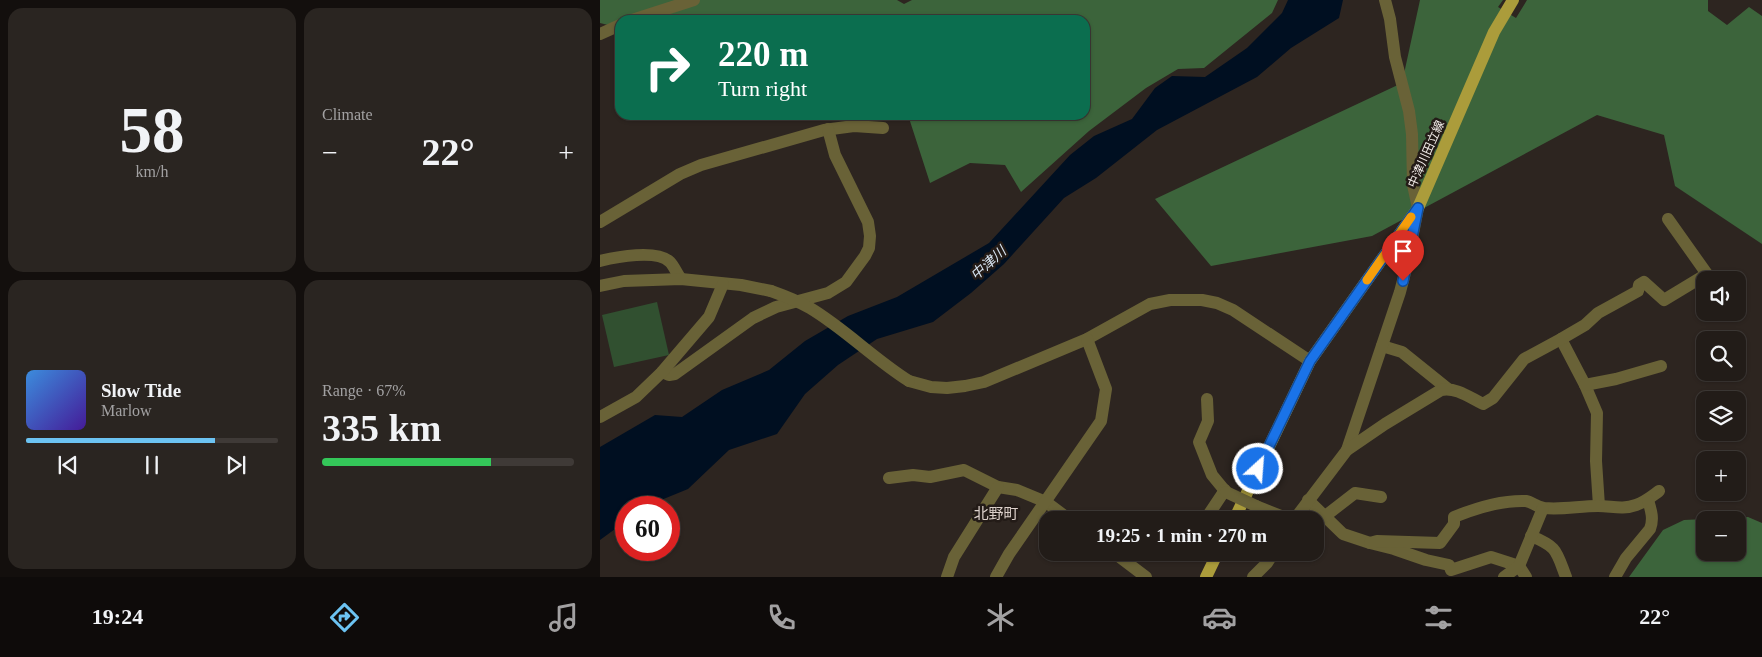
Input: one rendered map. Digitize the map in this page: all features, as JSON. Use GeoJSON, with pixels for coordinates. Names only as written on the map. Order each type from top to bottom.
{"type":"FeatureCollection","features":[{"type":"Feature","properties":{"kind":"main road","name":"中津川田立線"},"geometry":{"type":"LineString","coordinates":[[1238,511],[1310,361],[1418,208],[1494,32],[1513,0]]}},
{"type":"Feature","properties":{"kind":"main road"},"geometry":{"type":"LineString","coordinates":[[1206,577],[1214,561]]}},
{"type":"Feature","properties":{"kind":"street"},"geometry":{"type":"LineString","coordinates":[[648,15],[694,0]]}},
{"type":"Feature","properties":{"kind":"street"},"geometry":{"type":"LineString","coordinates":[[1347,450],[1404,277],[1418,208],[1413,185],[1412,134],[1409,111],[1394,57],[1390,19],[1385,0]]}},
{"type":"Feature","properties":{"kind":"street"},"geometry":{"type":"LineString","coordinates":[[600,34],[615,27]]}},
{"type":"Feature","properties":{"kind":"street"},"geometry":{"type":"LineString","coordinates":[[600,222],[680,174],[733,154],[828,129],[854,126],[883,128]]}},
{"type":"Feature","properties":{"kind":"street"},"geometry":{"type":"LineString","coordinates":[[662,372],[670,376],[675,374],[753,318],[776,307],[828,293],[846,282],[857,268],[869,248],[868,222],[835,155],[828,129]]}},
{"type":"Feature","properties":{"kind":"street"},"geometry":{"type":"LineString","coordinates":[[1300,511],[1347,450],[1440,390],[1455,390],[1483,404],[1493,398],[1524,359],[1585,325],[1598,313],[1638,291],[1639,285],[1644,282],[1664,300],[1707,274],[1668,219]]}},
{"type":"Feature","properties":{"kind":"street"},"geometry":{"type":"LineString","coordinates":[[600,261],[611,258],[649,255],[659,257],[670,262],[681,279]]}},
{"type":"Feature","properties":{"kind":"street"},"geometry":{"type":"LineString","coordinates":[[600,286],[643,280],[681,279],[742,285],[772,291],[810,308],[909,381],[931,387],[947,388],[984,382],[1087,339],[1150,304],[1170,300],[1202,300],[1217,303],[1233,310],[1310,361]]}},
{"type":"Feature","properties":{"kind":"street"},"geometry":{"type":"LineString","coordinates":[[600,417],[636,396],[662,372],[709,317],[723,284]]}},
{"type":"Feature","properties":{"kind":"street"},"geometry":{"type":"LineString","coordinates":[[996,577],[1009,554],[1101,421],[1106,389],[1087,339]]}},
{"type":"Feature","properties":{"kind":"street"},"geometry":{"type":"LineString","coordinates":[[1561,339],[1597,413],[1596,461],[1599,506]]}},
{"type":"Feature","properties":{"kind":"street"},"geometry":{"type":"LineString","coordinates":[[1382,346],[1402,352],[1448,389]]}},
{"type":"Feature","properties":{"kind":"street"},"geometry":{"type":"LineString","coordinates":[[1585,385],[1616,379],[1661,366]]}},
{"type":"Feature","properties":{"kind":"street"},"geometry":{"type":"LineString","coordinates":[[1208,399],[1208,421],[1199,442],[1212,475],[1226,491],[1269,511]]}},
{"type":"Feature","properties":{"kind":"street"},"geometry":{"type":"LineString","coordinates":[[889,478],[913,475],[930,477],[964,470],[998,487],[1017,490],[1046,502],[1058,511]]}},
{"type":"Feature","properties":{"kind":"street"},"geometry":{"type":"LineString","coordinates":[[947,577],[954,557],[998,487]]}},
{"type":"Feature","properties":{"kind":"street"},"geometry":{"type":"LineString","coordinates":[[1370,544],[1377,541],[1440,543],[1454,524],[1454,517],[1502,502],[1528,501],[1543,508],[1599,506],[1626,508],[1648,500],[1658,490]]}},
{"type":"Feature","properties":{"kind":"street"},"geometry":{"type":"LineString","coordinates":[[1212,511],[1226,491]]}},
{"type":"Feature","properties":{"kind":"street"},"geometry":{"type":"LineString","coordinates":[[1381,497],[1355,493],[1324,517],[1343,534],[1370,544],[1449,565],[1452,570],[1491,557],[1522,572]]}},
{"type":"Feature","properties":{"kind":"street"},"geometry":{"type":"LineString","coordinates":[[1308,500],[1318,511]]}},
{"type":"Feature","properties":{"kind":"street"},"geometry":{"type":"LineString","coordinates":[[1615,577],[1626,558],[1650,529],[1652,512],[1648,500]]}},
{"type":"Feature","properties":{"kind":"street"},"geometry":{"type":"LineString","coordinates":[[1522,572],[1531,536],[1543,508]]}},
{"type":"Feature","properties":{"kind":"street"},"geometry":{"type":"LineString","coordinates":[[1531,536],[1549,543],[1558,555],[1566,577]]}},
{"type":"Feature","properties":{"kind":"street"},"geometry":{"type":"LineString","coordinates":[[1125,561],[1146,577]]}},
{"type":"Feature","properties":{"kind":"street"},"geometry":{"type":"LineString","coordinates":[[1253,577],[1269,561]]}},
{"type":"Feature","properties":{"kind":"street"},"geometry":{"type":"LineString","coordinates":[[1504,577],[1522,572]]}},
{"type":"Feature","properties":{"kind":"green space"},"geometry":{"type":"Polygon","coordinates":[[[600,0],[897,0],[904,4],[912,0],[1278,0],[1272,13],[1204,68],[1178,69],[1146,88],[1089,131],[1021,192],[1005,165],[970,163],[930,183],[910,120],[1090,120],[1090,15],[615,15],[615,27],[600,23],[600,0]]]}},
{"type":"Feature","properties":{"kind":"green space"},"geometry":{"type":"Polygon","coordinates":[[[1420,0],[1503,0],[1498,7],[1516,18],[1527,0],[1708,0],[1708,11],[1727,25],[1749,7],[1762,16],[1762,244],[1675,186],[1664,135],[1597,115],[1372,236],[1211,266],[1155,199],[1402,83],[1420,0]]]}},
{"type":"Feature","properties":{"kind":"green space"},"geometry":{"type":"Polygon","coordinates":[[[657,302],[669,355],[614,367],[602,315],[657,302]]]}},
{"type":"Feature","properties":{"kind":"green space"},"geometry":{"type":"Polygon","coordinates":[[[1746,517],[1762,523],[1762,577],[1629,577],[1663,530],[1684,520],[1696,519],[1696,561],[1746,561],[1746,517]]]}},
{"type":"Feature","properties":{"kind":"water","name":"中津川"},"geometry":{"type":"Polygon","coordinates":[[[1288,0],[1343,0],[1339,18],[1291,48],[1257,77],[1157,130],[1096,178],[1064,198],[1004,264],[971,293],[933,322],[877,339],[838,365],[805,394],[777,434],[729,450],[688,489],[671,496],[615,496],[615,529],[600,540],[600,447],[655,415],[682,417],[722,390],[769,370],[805,341],[848,316],[897,297],[989,243],[1070,155],[1094,136],[1132,119],[1155,88],[1172,76],[1205,77],[1247,48],[1282,13],[1288,0]]]}},
{"type":"Feature","properties":{"kind":"slow traffic"},"geometry":{"type":"LineString","coordinates":[[1367,280],[1411,217]]}},
{"type":"Feature","properties":{"kind":"district","name":"北野町"},"geometry":{"type":"Point","coordinates":[996,514]}},
{"type":"Feature","properties":{"kind":"route"},"geometry":{"type":"LineString","coordinates":[[1258,469],[1310,361],[1418,208],[1403,281]]}}]}
